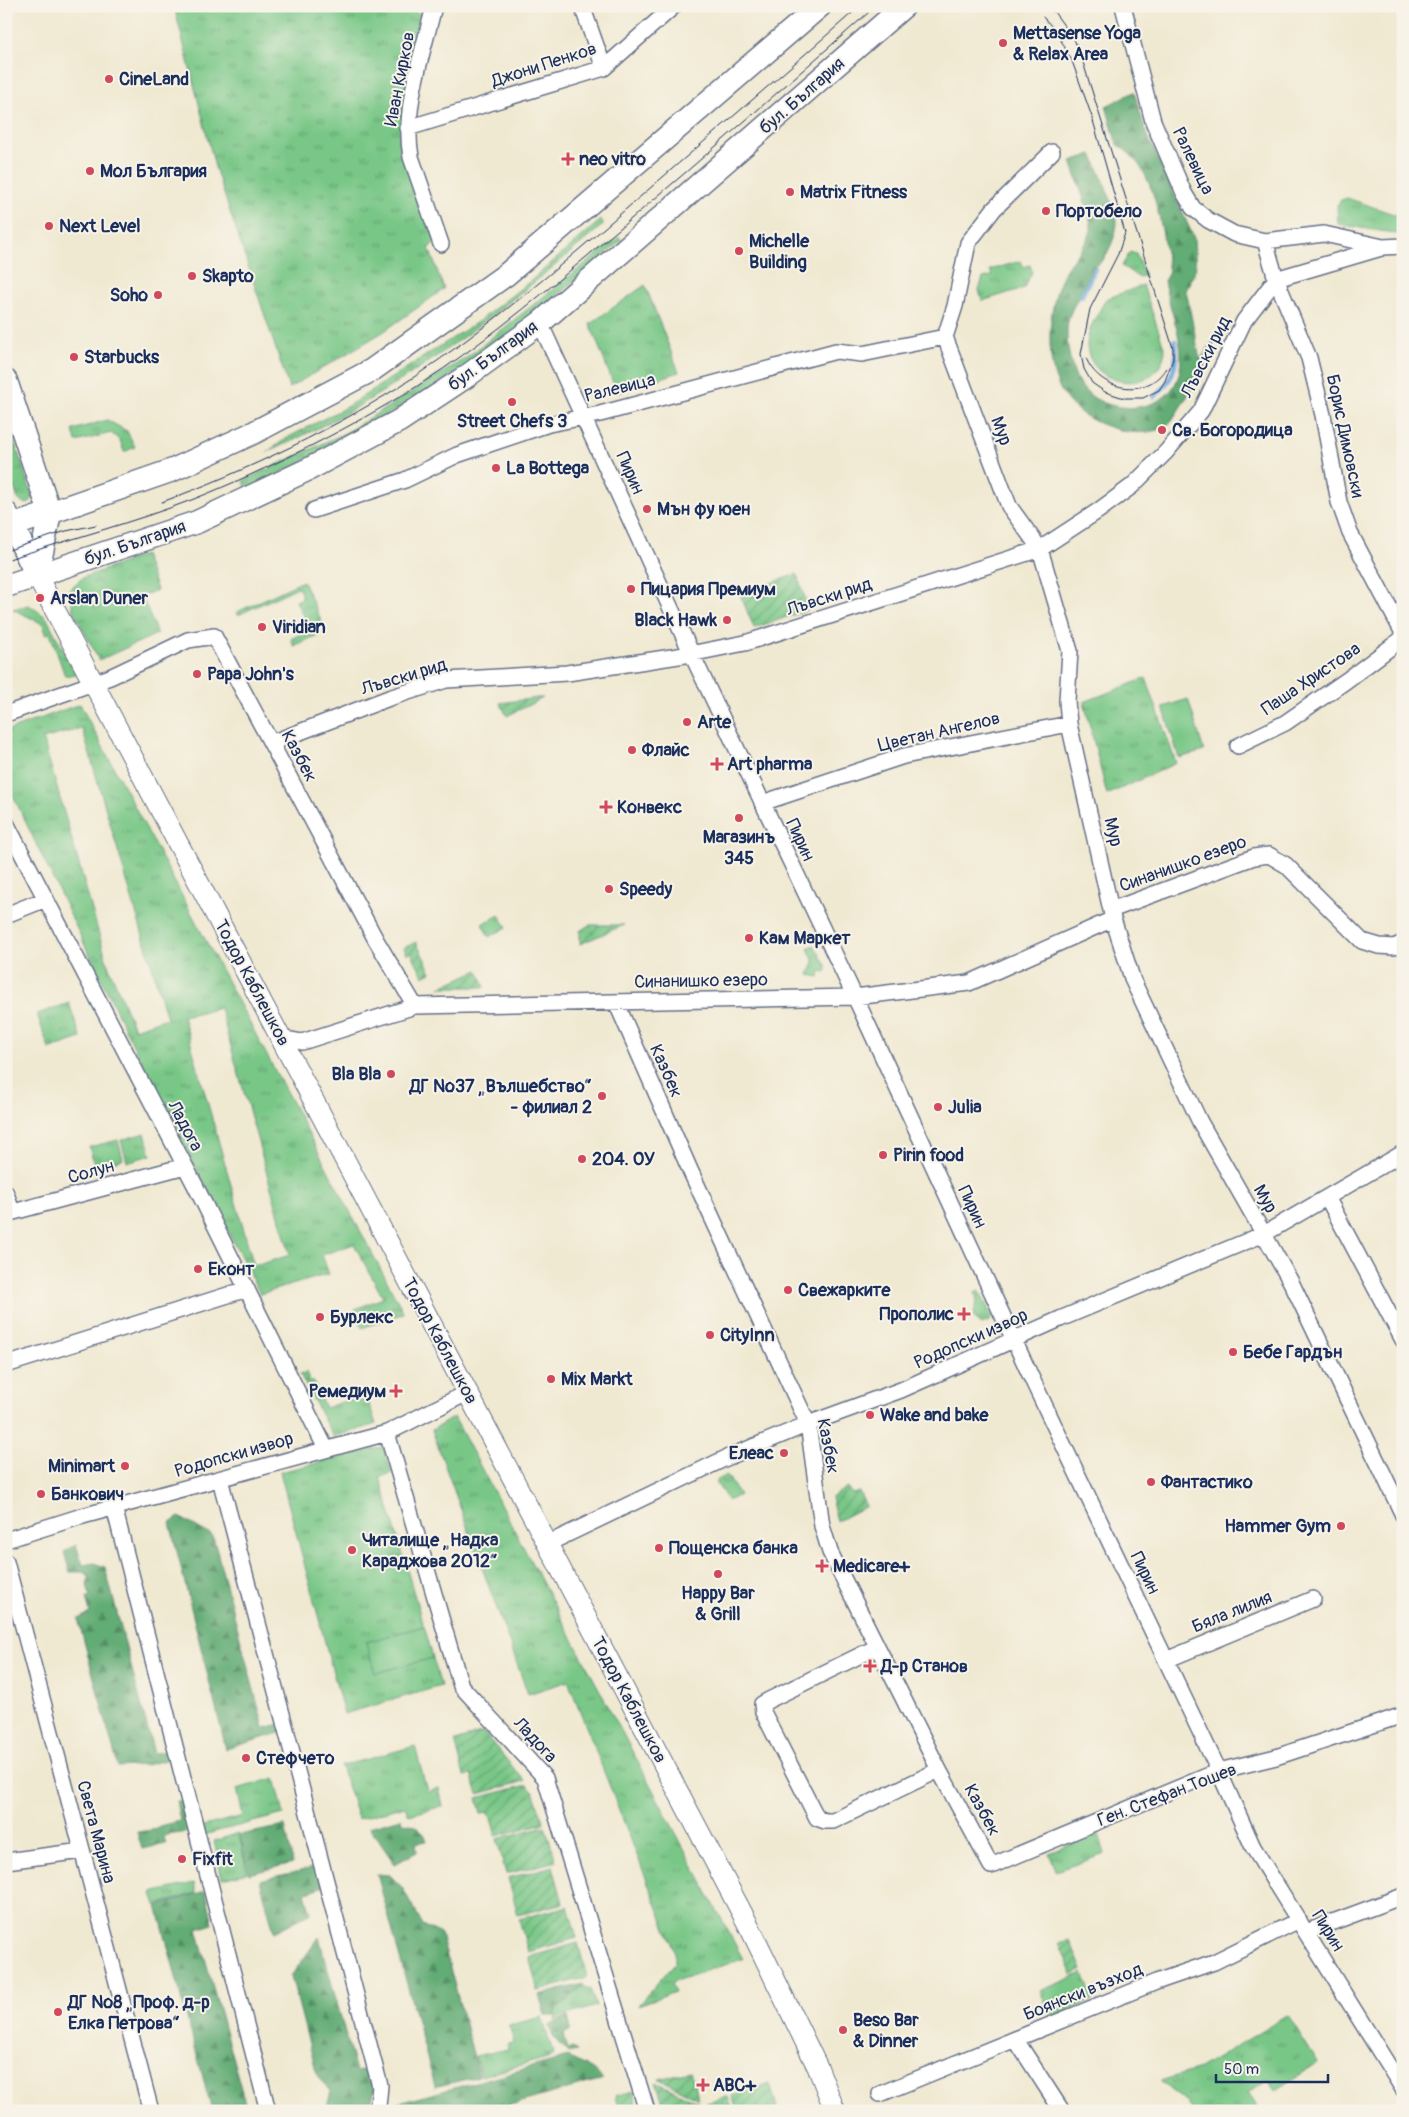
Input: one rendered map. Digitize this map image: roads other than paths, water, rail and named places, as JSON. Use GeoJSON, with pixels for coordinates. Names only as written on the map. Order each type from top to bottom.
{"type":"FeatureCollection","features":[{"type":"Feature","properties":{"kind":"main road"},"geometry":{"type":"LineString","coordinates":[[8,522],[50,513],[173,470],[253,433],[372,370],[507,274],[820,6]]}},
{"type":"Feature","properties":{"kind":"main road","name":"бул. България"},"geometry":{"type":"LineString","coordinates":[[6,586],[197,522],[309,469],[399,421],[467,376],[540,323],[904,6]]}},
{"type":"Feature","properties":{"kind":"main road"},"geometry":{"type":"LineString","coordinates":[[6,381],[50,513],[37,576]]}},
{"type":"Feature","properties":{"kind":"main road","name":"Тодор Каблешков"},"geometry":{"type":"LineString","coordinates":[[8,522],[751,1930],[797,2022],[829,2109]]}},
{"type":"Feature","properties":{"kind":"street","name":"Иван Кирков"},"geometry":{"type":"LineString","coordinates":[[434,6],[411,105],[408,128],[411,157],[441,244]]}},
{"type":"Feature","properties":{"kind":"street"},"geometry":{"type":"LineString","coordinates":[[582,6],[604,68]]}},
{"type":"Feature","properties":{"kind":"street","name":"Джони Пенков"},"geometry":{"type":"LineString","coordinates":[[408,128],[604,68],[674,6]]}},
{"type":"Feature","properties":{"kind":"street","name":"Ралевица"},"geometry":{"type":"LineString","coordinates":[[1123,6],[1153,121],[1184,193],[1193,208],[1220,228],[1265,241],[1324,234],[1382,247],[1403,246]]}},
{"type":"Feature","properties":{"kind":"street"},"geometry":{"type":"LineString","coordinates":[[944,337],[955,306],[968,243],[994,209],[1052,152]]}},
{"type":"Feature","properties":{"kind":"street","name":"Борис Димовски"},"geometry":{"type":"LineString","coordinates":[[1265,241],[1276,279],[1309,358],[1323,415],[1339,502],[1350,533],[1403,633]]}},
{"type":"Feature","properties":{"kind":"street"},"geometry":{"type":"LineString","coordinates":[[1276,279],[1382,247]]}},
{"type":"Feature","properties":{"kind":"street","name":"Лъвски рид"},"geometry":{"type":"LineString","coordinates":[[271,743],[389,698],[446,680],[567,673],[691,654],[745,643],[1040,549],[1132,486],[1166,452],[1201,411],[1244,321],[1276,279]]}},
{"type":"Feature","properties":{"kind":"street","name":"Пирин"},"geometry":{"type":"LineString","coordinates":[[540,323],[691,654],[855,997],[1014,1340],[1219,1771],[1253,1848],[1403,2089]]}},
{"type":"Feature","properties":{"kind":"street","name":"Ралевица"},"geometry":{"type":"LineString","coordinates":[[314,510],[405,480],[457,455],[549,424],[836,351],[862,354],[944,337]]}},
{"type":"Feature","properties":{"kind":"street","name":"Мур"},"geometry":{"type":"LineString","coordinates":[[944,337],[1009,506],[1040,549],[1070,651],[1067,701],[1069,724],[1112,915],[1133,981],[1200,1122],[1291,1282],[1403,1515]]}},
{"type":"Feature","properties":{"kind":"street","name":"Казбек"},"geometry":{"type":"LineString","coordinates":[[94,683],[188,640],[214,636],[376,940],[415,1006]]}},
{"type":"Feature","properties":{"kind":"street","name":"Паша Христова"},"geometry":{"type":"LineString","coordinates":[[1238,746],[1285,723],[1403,638]]}},
{"type":"Feature","properties":{"kind":"street"},"geometry":{"type":"LineString","coordinates":[[6,714],[94,683]]}},
{"type":"Feature","properties":{"kind":"street","name":"Цветан Ангелов"},"geometry":{"type":"LineString","coordinates":[[762,803],[904,756],[1069,724]]}},
{"type":"Feature","properties":{"kind":"street","name":"Ладога"},"geometry":{"type":"LineString","coordinates":[[6,823],[185,1166],[326,1449]]}},
{"type":"Feature","properties":{"kind":"street","name":"Синанишко езеро"},"geometry":{"type":"LineString","coordinates":[[281,1038],[302,1042],[415,1006],[855,997],[969,983],[1112,915],[1254,857],[1269,855],[1286,865],[1362,941],[1379,946],[1394,947],[1403,943]]}},
{"type":"Feature","properties":{"kind":"street"},"geometry":{"type":"LineString","coordinates":[[6,915],[46,899]]}},
{"type":"Feature","properties":{"kind":"street","name":"Казбек"},"geometry":{"type":"LineString","coordinates":[[616,1002],[690,1170],[808,1424],[825,1539],[939,1770],[991,1866]]}},
{"type":"Feature","properties":{"kind":"street","name":"Родопски извор"},"geometry":{"type":"LineString","coordinates":[[547,1544],[724,1458],[808,1424],[901,1390],[1264,1234],[1328,1199],[1403,1153]]}},
{"type":"Feature","properties":{"kind":"street","name":"Солун"},"geometry":{"type":"LineString","coordinates":[[9,1213],[185,1166]]}},
{"type":"Feature","properties":{"kind":"street"},"geometry":{"type":"LineString","coordinates":[[6,1193],[9,1213]]}},
{"type":"Feature","properties":{"kind":"street"},"geometry":{"type":"LineString","coordinates":[[1328,1199],[1403,1340]]}},
{"type":"Feature","properties":{"kind":"street"},"geometry":{"type":"LineString","coordinates":[[6,1365],[247,1289]]}},
{"type":"Feature","properties":{"kind":"street","name":"Родопски извор"},"geometry":{"type":"LineString","coordinates":[[6,1540],[114,1507],[387,1433],[467,1393]]}},
{"type":"Feature","properties":{"kind":"street","name":"Ладога"},"geometry":{"type":"LineString","coordinates":[[387,1433],[461,1686],[546,1778],[647,2111]]}},
{"type":"Feature","properties":{"kind":"street"},"geometry":{"type":"LineString","coordinates":[[220,1479],[380,2086],[378,2106],[374,2111]]}},
{"type":"Feature","properties":{"kind":"street"},"geometry":{"type":"LineString","coordinates":[[114,1507],[268,2111]]}},
{"type":"Feature","properties":{"kind":"street","name":"Света Марина"},"geometry":{"type":"LineString","coordinates":[[6,1562],[151,2111]]}},
{"type":"Feature","properties":{"kind":"street","name":"Бяла лилия"},"geometry":{"type":"LineString","coordinates":[[1166,1660],[1313,1599]]}},
{"type":"Feature","properties":{"kind":"street"},"geometry":{"type":"LineString","coordinates":[[877,1647],[769,1700],[762,1704],[763,1712],[817,1818],[825,1821],[833,1821],[939,1770]]}},
{"type":"Feature","properties":{"kind":"street","name":"Ген. Стефан Тошев"},"geometry":{"type":"LineString","coordinates":[[991,1866],[1219,1771],[1276,1757],[1403,1715]]}},
{"type":"Feature","properties":{"kind":"street"},"geometry":{"type":"LineString","coordinates":[[6,1861],[82,1851]]}},
{"type":"Feature","properties":{"kind":"street","name":"Боянски възход"},"geometry":{"type":"LineString","coordinates":[[880,2094],[950,2064],[1016,2040],[1152,1984],[1214,1962],[1302,1926],[1403,1896]]}},
{"type":"Feature","properties":{"kind":"street"},"geometry":{"type":"LineString","coordinates":[[1016,2040],[1062,2111]]}},
{"type":"Feature","properties":{"kind":"waterway"},"geometry":{"type":"LineString","coordinates":[[1081,297],[1095,269]]}},
{"type":"Feature","properties":{"kind":"waterway"},"geometry":{"type":"LineString","coordinates":[[1154,397],[1170,379],[1173,372],[1176,357],[1175,341]]}},
{"type":"Feature","properties":{"kind":"tram line"},"geometry":{"type":"LineString","coordinates":[[162,502],[194,490],[291,447],[355,413],[441,359],[493,320],[568,258],[860,6]]}},
{"type":"Feature","properties":{"kind":"tram line"},"geometry":{"type":"LineString","coordinates":[[1043,17],[1056,31],[1072,61],[1092,117],[1125,233],[1118,254],[1090,309],[1081,354],[1084,369],[1092,383],[1105,392],[1124,398],[1143,398],[1159,390],[1165,381],[1173,359],[1173,348],[1081,56],[1074,39],[1051,8]]}},
{"type":"Feature","properties":{"kind":"tram line"},"geometry":{"type":"LineString","coordinates":[[6,560],[147,516],[222,488],[364,418],[416,387],[471,349],[549,288],[686,172],[868,13]]}},
{"type":"Feature","properties":{"kind":"tram line"},"geometry":{"type":"LineString","coordinates":[[1086,358],[1092,369],[1101,378],[1112,384],[1124,387],[1136,388],[1147,385],[1158,378],[1166,368]]}},
{"type":"Feature","properties":{"kind":"tram line"},"geometry":{"type":"LineString","coordinates":[[6,551],[66,531],[96,525]]}},
{"type":"Feature","properties":{"kind":"place","name":"Mettasense Yoga & Relax Area"},"geometry":{"type":"Point","coordinates":[1003,43]}},
{"type":"Feature","properties":{"kind":"place","name":"CineLand"},"geometry":{"type":"Point","coordinates":[109,79]}},
{"type":"Feature","properties":{"kind":"place","name":"neo vitro"},"geometry":{"type":"Point","coordinates":[568,159]}},
{"type":"Feature","properties":{"kind":"place","name":"Мол България"},"geometry":{"type":"Point","coordinates":[90,171]}},
{"type":"Feature","properties":{"kind":"place","name":"Matrix Fitness"},"geometry":{"type":"Point","coordinates":[790,192]}},
{"type":"Feature","properties":{"kind":"place","name":"Портобело"},"geometry":{"type":"Point","coordinates":[1046,211]}},
{"type":"Feature","properties":{"kind":"place","name":"Next Level"},"geometry":{"type":"Point","coordinates":[49,226]}},
{"type":"Feature","properties":{"kind":"place","name":"Michelle Building"},"geometry":{"type":"Point","coordinates":[739,251]}},
{"type":"Feature","properties":{"kind":"place","name":"Skapto"},"geometry":{"type":"Point","coordinates":[192,276]}},
{"type":"Feature","properties":{"kind":"place","name":"Soho"},"geometry":{"type":"Point","coordinates":[158,295]}},
{"type":"Feature","properties":{"kind":"place","name":"Starbucks"},"geometry":{"type":"Point","coordinates":[74,357]}},
{"type":"Feature","properties":{"kind":"place","name":"Street Chefs 3"},"geometry":{"type":"Point","coordinates":[512,402]}},
{"type":"Feature","properties":{"kind":"place","name":"Св. Богородица"},"geometry":{"type":"Point","coordinates":[1162,430]}},
{"type":"Feature","properties":{"kind":"place","name":"La Bottega"},"geometry":{"type":"Point","coordinates":[496,468]}},
{"type":"Feature","properties":{"kind":"place","name":"Мън фу юен"},"geometry":{"type":"Point","coordinates":[647,509]}},
{"type":"Feature","properties":{"kind":"place","name":"Пицария Премиум"},"geometry":{"type":"Point","coordinates":[631,589]}},
{"type":"Feature","properties":{"kind":"place","name":"Arslan Duner"},"geometry":{"type":"Point","coordinates":[40,598]}},
{"type":"Feature","properties":{"kind":"place","name":"Black Hawk"},"geometry":{"type":"Point","coordinates":[727,620]}},
{"type":"Feature","properties":{"kind":"place","name":"Viridian"},"geometry":{"type":"Point","coordinates":[262,627]}},
{"type":"Feature","properties":{"kind":"place","name":"Papa John's"},"geometry":{"type":"Point","coordinates":[197,674]}},
{"type":"Feature","properties":{"kind":"place","name":"Arte"},"geometry":{"type":"Point","coordinates":[687,722]}},
{"type":"Feature","properties":{"kind":"place","name":"Флайс"},"geometry":{"type":"Point","coordinates":[632,750]}},
{"type":"Feature","properties":{"kind":"place","name":"Art pharma"},"geometry":{"type":"Point","coordinates":[717,764]}},
{"type":"Feature","properties":{"kind":"place","name":"Конвекс"},"geometry":{"type":"Point","coordinates":[606,807]}},
{"type":"Feature","properties":{"kind":"place","name":"Магазинъ 345"},"geometry":{"type":"Point","coordinates":[739,818]}},
{"type":"Feature","properties":{"kind":"place","name":"Speedy"},"geometry":{"type":"Point","coordinates":[609,889]}},
{"type":"Feature","properties":{"kind":"place","name":"Кам Маркет"},"geometry":{"type":"Point","coordinates":[749,938]}},
{"type":"Feature","properties":{"kind":"place","name":"Bla Bla"},"geometry":{"type":"Point","coordinates":[391,1074]}},
{"type":"Feature","properties":{"kind":"place","name":"ДГ №37 „Вълшебство“ - филиал 2"},"geometry":{"type":"Point","coordinates":[602,1096]}},
{"type":"Feature","properties":{"kind":"place","name":"Julia"},"geometry":{"type":"Point","coordinates":[938,1107]}},
{"type":"Feature","properties":{"kind":"place","name":"Pirin food"},"geometry":{"type":"Point","coordinates":[883,1155]}},
{"type":"Feature","properties":{"kind":"place","name":"204. ОУ"},"geometry":{"type":"Point","coordinates":[582,1159]}},
{"type":"Feature","properties":{"kind":"place","name":"Еконт"},"geometry":{"type":"Point","coordinates":[198,1269]}},
{"type":"Feature","properties":{"kind":"place","name":"Свежарките"},"geometry":{"type":"Point","coordinates":[788,1290]}},
{"type":"Feature","properties":{"kind":"place","name":"Прополис"},"geometry":{"type":"Point","coordinates":[964,1314]}},
{"type":"Feature","properties":{"kind":"place","name":"Бурлекс"},"geometry":{"type":"Point","coordinates":[320,1317]}},
{"type":"Feature","properties":{"kind":"place","name":"CityInn"},"geometry":{"type":"Point","coordinates":[710,1335]}},
{"type":"Feature","properties":{"kind":"place","name":"Бебе Гардън"},"geometry":{"type":"Point","coordinates":[1233,1352]}},
{"type":"Feature","properties":{"kind":"place","name":"Mix Markt"},"geometry":{"type":"Point","coordinates":[551,1379]}},
{"type":"Feature","properties":{"kind":"place","name":"Ремедиум"},"geometry":{"type":"Point","coordinates":[396,1391]}},
{"type":"Feature","properties":{"kind":"place","name":"Wake and bake"},"geometry":{"type":"Point","coordinates":[870,1415]}},
{"type":"Feature","properties":{"kind":"place","name":"Елеас"},"geometry":{"type":"Point","coordinates":[784,1453]}},
{"type":"Feature","properties":{"kind":"place","name":"Minimart"},"geometry":{"type":"Point","coordinates":[125,1466]}},
{"type":"Feature","properties":{"kind":"place","name":"Фантастико"},"geometry":{"type":"Point","coordinates":[1151,1482]}},
{"type":"Feature","properties":{"kind":"place","name":"Банкович"},"geometry":{"type":"Point","coordinates":[41,1494]}},
{"type":"Feature","properties":{"kind":"place","name":"Hammer Gym"},"geometry":{"type":"Point","coordinates":[1341,1526]}},
{"type":"Feature","properties":{"kind":"place","name":"Пощенска банка"},"geometry":{"type":"Point","coordinates":[659,1548]}},
{"type":"Feature","properties":{"kind":"place","name":"Читалище „Надка Караджова 2012“"},"geometry":{"type":"Point","coordinates":[352,1550]}},
{"type":"Feature","properties":{"kind":"place","name":"Medicare+"},"geometry":{"type":"Point","coordinates":[822,1566]}},
{"type":"Feature","properties":{"kind":"place","name":"Happy Bar & Grill"},"geometry":{"type":"Point","coordinates":[718,1574]}},
{"type":"Feature","properties":{"kind":"place","name":"Д-р Станов"},"geometry":{"type":"Point","coordinates":[870,1666]}},
{"type":"Feature","properties":{"kind":"place","name":"Стефчето"},"geometry":{"type":"Point","coordinates":[246,1758]}},
{"type":"Feature","properties":{"kind":"place","name":"Fixfit"},"geometry":{"type":"Point","coordinates":[182,1859]}},
{"type":"Feature","properties":{"kind":"place","name":"ДГ №8 „Проф. д-р Елка Петрова“"},"geometry":{"type":"Point","coordinates":[58,2012]}},
{"type":"Feature","properties":{"kind":"place","name":"Beso Bar & Dinner"},"geometry":{"type":"Point","coordinates":[843,2030]}},
{"type":"Feature","properties":{"kind":"place","name":"ABC+"},"geometry":{"type":"Point","coordinates":[703,2085]}}]}
